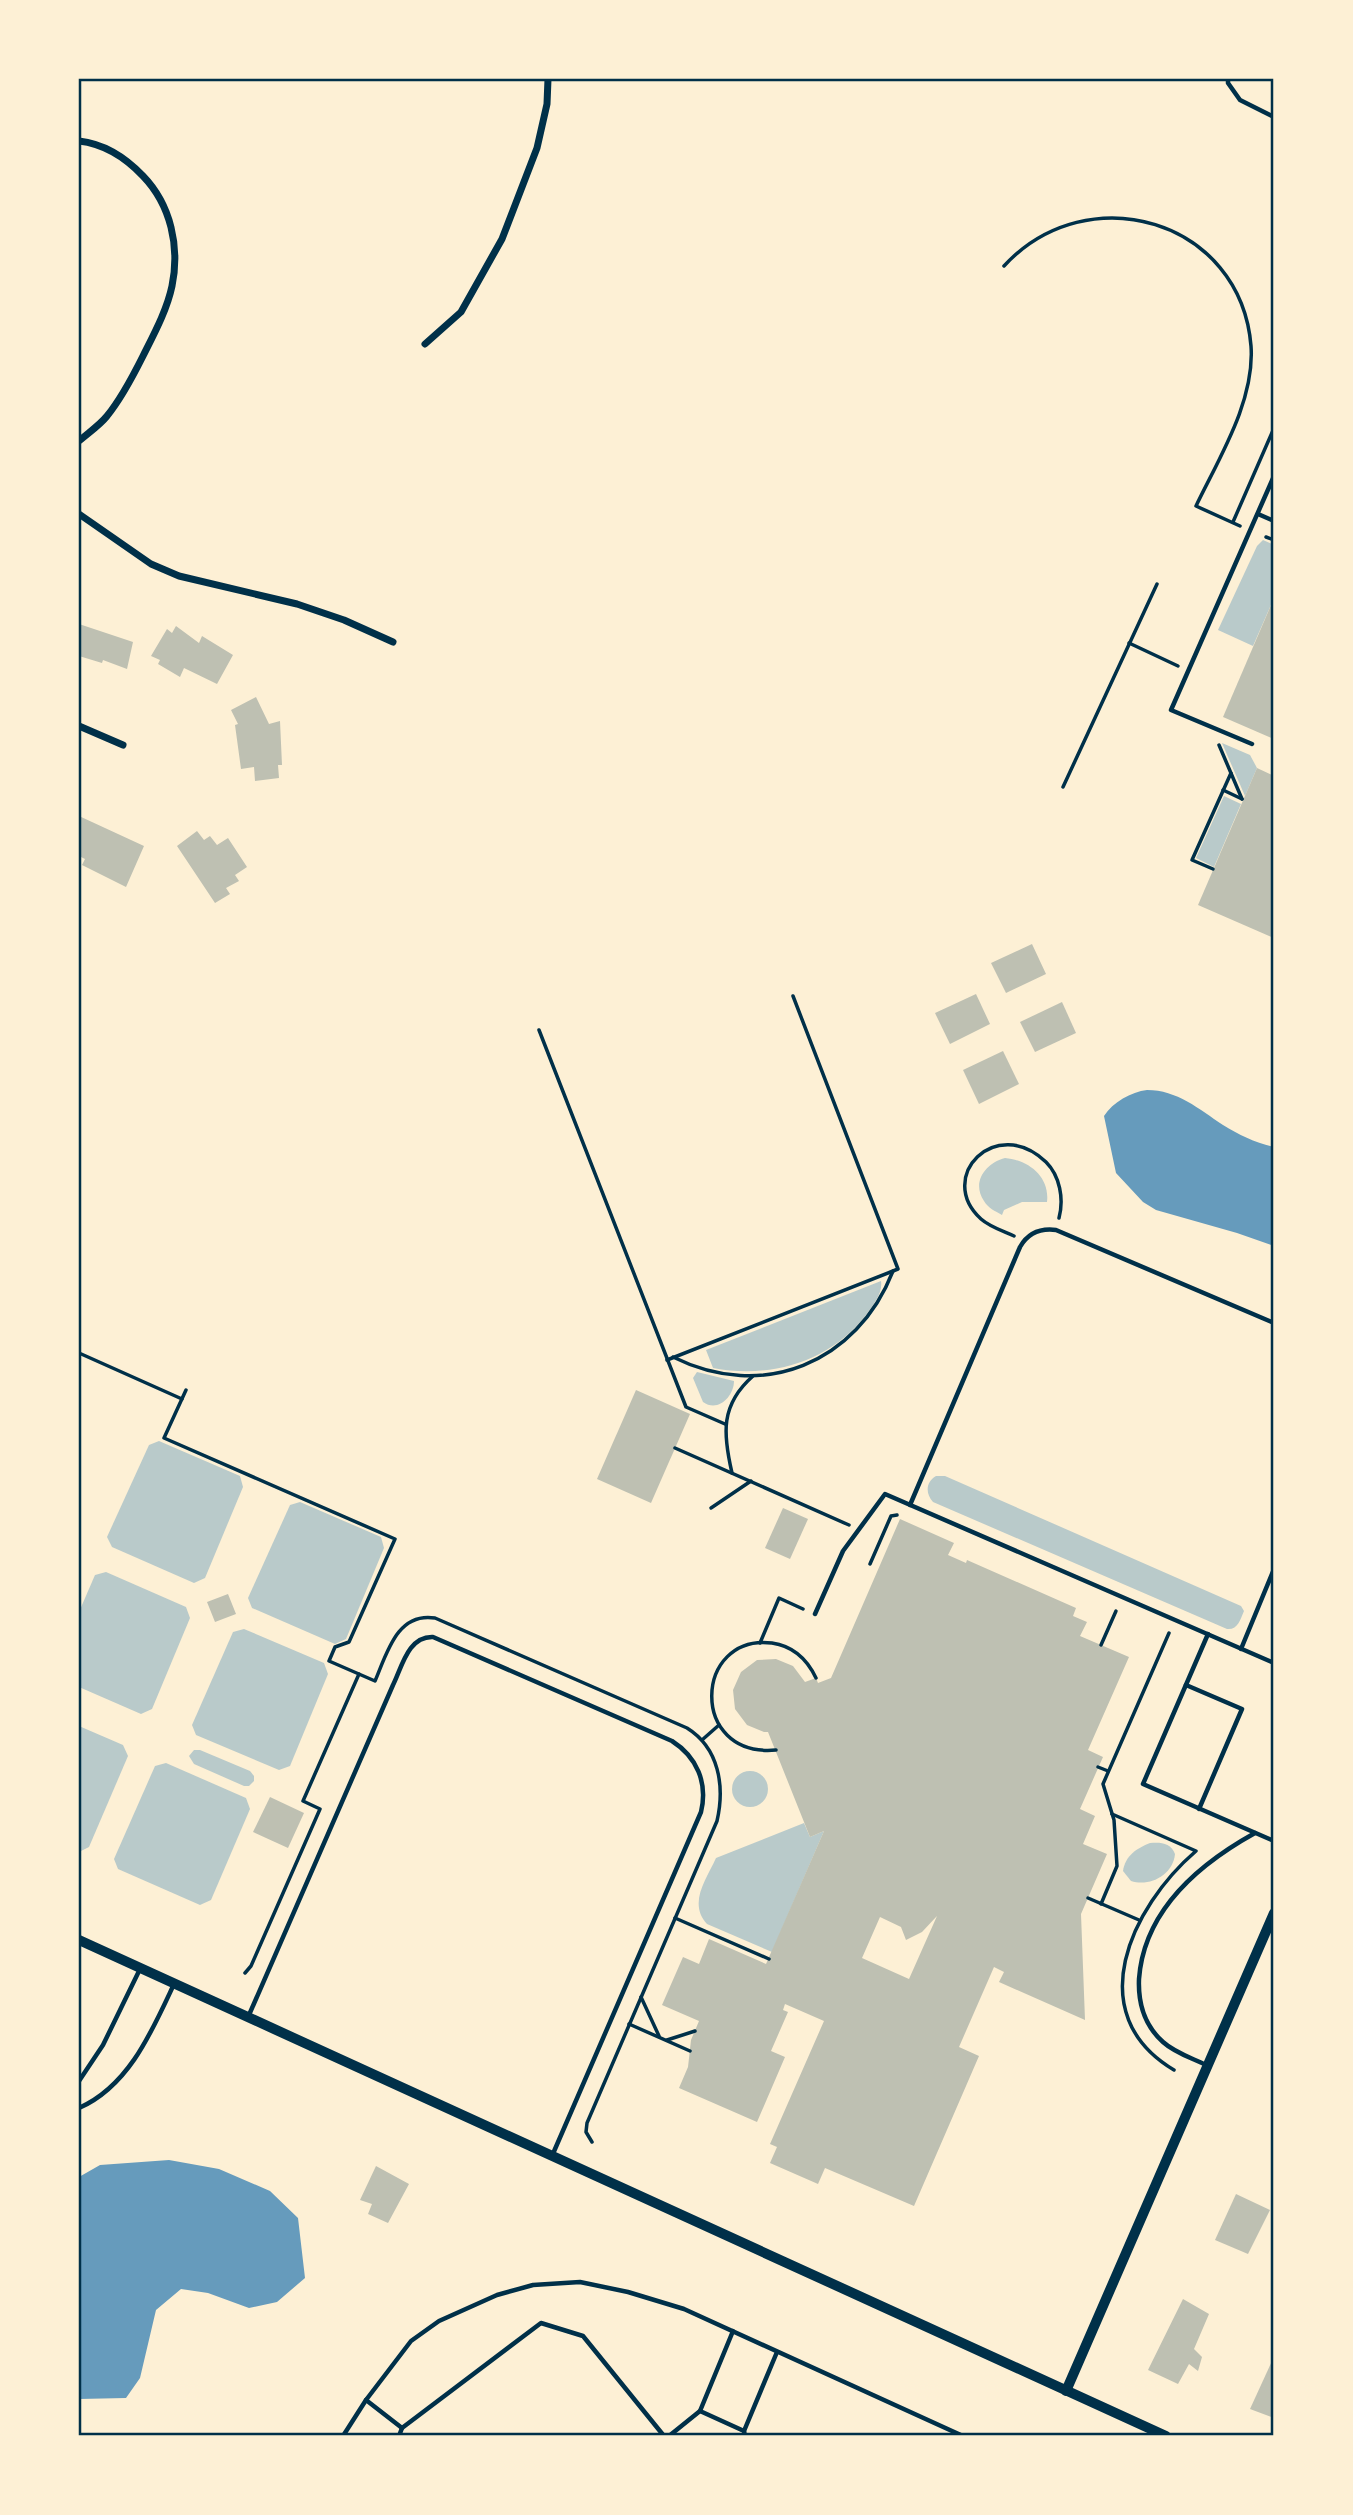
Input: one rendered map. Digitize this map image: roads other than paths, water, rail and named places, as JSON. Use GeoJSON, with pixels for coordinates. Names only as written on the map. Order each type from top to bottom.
{"type":"FeatureCollection","features":[{"type":"Feature","properties":{"kind":"street"},"geometry":{"type":"LineString","coordinates":[[425,344],[461,312],[502,239],[537,148],[547,104],[548,79]]}},
{"type":"Feature","properties":{"kind":"street"},"geometry":{"type":"LineString","coordinates":[[79,141],[88,142],[126,158],[150,183],[171,218],[174,247],[172,286],[156,330],[107,417],[79,441]]}},
{"type":"Feature","properties":{"kind":"street"},"geometry":{"type":"LineString","coordinates":[[79,514],[151,564],[179,576],[297,604],[344,620],[393,642]]}},
{"type":"Feature","properties":{"kind":"street"},"geometry":{"type":"LineString","coordinates":[[79,726],[123,745]]}},
{"type":"Feature","properties":{"kind":"street"},"geometry":{"type":"LineString","coordinates":[[1066,2391],[1274,1913]]}},
{"type":"Feature","properties":{"kind":"street"},"geometry":{"type":"LineString","coordinates":[[79,1940],[1166,2436]]}},
{"type":"Feature","properties":{"kind":"lane"},"geometry":{"type":"LineString","coordinates":[[1228,79],[1240,100],[1274,117]]}},
{"type":"Feature","properties":{"kind":"lane"},"geometry":{"type":"LineString","coordinates":[[1252,744],[1171,710],[1274,476]]}},
{"type":"Feature","properties":{"kind":"lane"},"geometry":{"type":"LineString","coordinates":[[1258,514],[1274,521]]}},
{"type":"Feature","properties":{"kind":"lane"},"geometry":{"type":"LineString","coordinates":[[910,1505],[1024,1241],[1029,1235],[1042,1229],[1056,1230],[1274,1323]]}},
{"type":"Feature","properties":{"kind":"lane"},"geometry":{"type":"LineString","coordinates":[[815,1614],[843,1551],[885,1494],[1274,1663]]}},
{"type":"Feature","properties":{"kind":"lane"},"geometry":{"type":"LineString","coordinates":[[1241,1648],[1274,1569]]}},
{"type":"Feature","properties":{"kind":"lane"},"geometry":{"type":"LineString","coordinates":[[1208,1634],[1143,1784],[1274,1841]]}},
{"type":"Feature","properties":{"kind":"lane"},"geometry":{"type":"LineString","coordinates":[[248,2017],[393,1685],[417,1640],[433,1637],[672,1741],[691,1757],[699,1770],[703,1790],[701,1812],[552,2157]]}},
{"type":"Feature","properties":{"kind":"lane"},"geometry":{"type":"LineString","coordinates":[[1186,1685],[1242,1709],[1199,1809]]}},
{"type":"Feature","properties":{"kind":"lane"},"geometry":{"type":"LineString","coordinates":[[1209,2066],[1165,2044],[1153,2031],[1142,2009],[1139,1995],[1140,1966],[1153,1929],[1177,1892],[1213,1859],[1255,1833]]}},
{"type":"Feature","properties":{"kind":"lane"},"geometry":{"type":"LineString","coordinates":[[79,2081],[103,2045],[140,1968]]}},
{"type":"Feature","properties":{"kind":"lane"},"geometry":{"type":"LineString","coordinates":[[79,2108],[88,2104],[117,2080],[135,2061],[174,1983]]}},
{"type":"Feature","properties":{"kind":"lane"},"geometry":{"type":"LineString","coordinates":[[342,2436],[366,2399],[411,2341],[439,2321],[497,2295],[533,2285],[579,2282],[628,2292],[684,2309],[964,2436]]}},
{"type":"Feature","properties":{"kind":"lane"},"geometry":{"type":"LineString","coordinates":[[399,2436],[402,2428],[541,2323],[583,2336],[666,2436],[700,2411],[733,2332]]}},
{"type":"Feature","properties":{"kind":"lane"},"geometry":{"type":"LineString","coordinates":[[700,2411],[744,2434],[777,2352]]}},
{"type":"Feature","properties":{"kind":"lane"},"geometry":{"type":"LineString","coordinates":[[366,2399],[402,2428]]}},
{"type":"Feature","properties":{"kind":"water"},"geometry":{"type":"Polygon","coordinates":[[[1147,1090],[1178,1097],[1235,1132],[1274,1147],[1274,1246],[1156,1210],[1143,1202],[1116,1173],[1104,1116],[1123,1098],[1147,1090]]]}},
{"type":"Feature","properties":{"kind":"water"},"geometry":{"type":"Polygon","coordinates":[[[169,2160],[219,2169],[270,2191],[298,2218],[305,2278],[277,2302],[249,2308],[208,2293],[181,2289],[156,2310],[140,2378],[126,2398],[79,2399],[79,2177],[100,2165],[169,2160]]]}}]}
